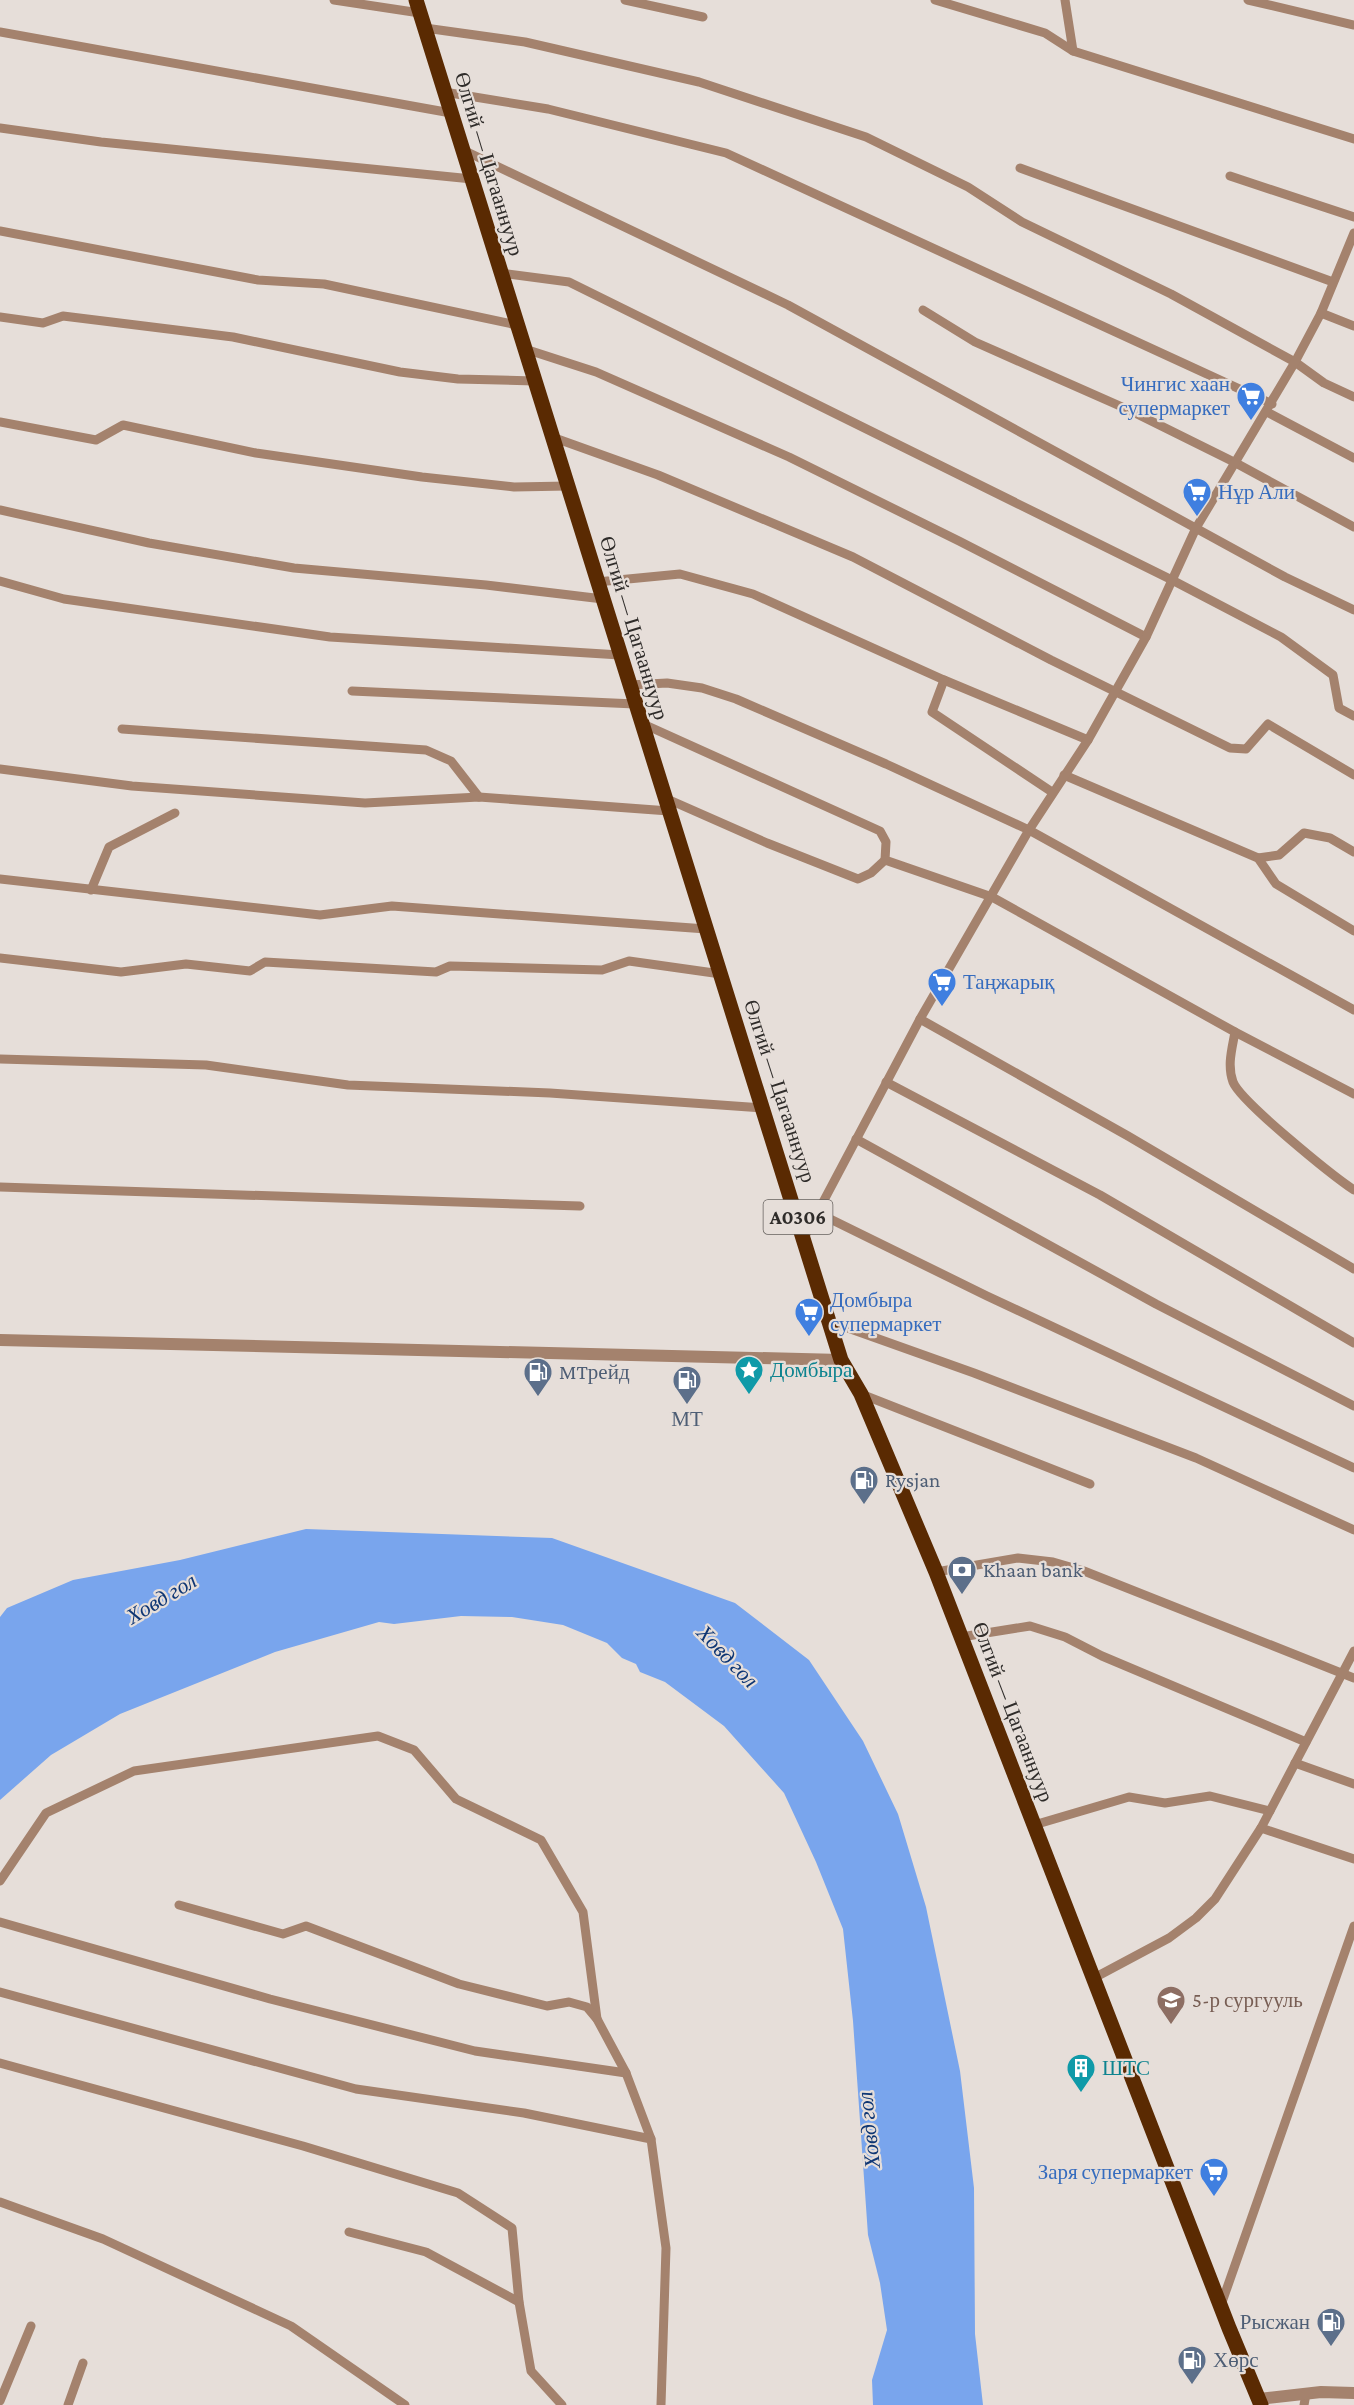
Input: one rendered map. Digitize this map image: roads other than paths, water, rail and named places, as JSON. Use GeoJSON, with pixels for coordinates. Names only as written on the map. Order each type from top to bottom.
{"type":"FeatureCollection","features":[{"type":"Feature","properties":{"kind":"highway","name":"Өлгий — Цагааннуур"},"geometry":{"type":"LineString","coordinates":[[420,14],[841,1360],[861,1394],[936,1572],[1260,2402]]}},
{"type":"Feature","properties":{"kind":"street"},"geometry":{"type":"LineString","coordinates":[[334,0],[420,14],[525,42],[699,82],[866,137],[968,187],[1022,222],[1171,294],[1295,362],[1324,383],[1354,396]]}},
{"type":"Feature","properties":{"kind":"street"},"geometry":{"type":"LineString","coordinates":[[625,0],[703,17]]}},
{"type":"Feature","properties":{"kind":"street"},"geometry":{"type":"LineString","coordinates":[[935,0],[1045,33],[1073,51],[1354,139]]}},
{"type":"Feature","properties":{"kind":"street"},"geometry":{"type":"LineString","coordinates":[[1065,0],[1073,51]]}},
{"type":"Feature","properties":{"kind":"street"},"geometry":{"type":"LineString","coordinates":[[1248,0],[1354,26]]}},
{"type":"Feature","properties":{"kind":"street"},"geometry":{"type":"LineString","coordinates":[[0,32],[451,113]]}},
{"type":"Feature","properties":{"kind":"street"},"geometry":{"type":"LineString","coordinates":[[444,92],[548,109],[726,153],[1269,408],[1354,458]]}},
{"type":"Feature","properties":{"kind":"street"},"geometry":{"type":"LineString","coordinates":[[0,128],[101,142],[471,178]]}},
{"type":"Feature","properties":{"kind":"street"},"geometry":{"type":"LineString","coordinates":[[463,150],[788,305],[1285,577],[1354,610]]}},
{"type":"Feature","properties":{"kind":"street"},"geometry":{"type":"LineString","coordinates":[[1020,168],[1334,282]]}},
{"type":"Feature","properties":{"kind":"street"},"geometry":{"type":"LineString","coordinates":[[1230,176],[1354,217]]}},
{"type":"Feature","properties":{"kind":"street"},"geometry":{"type":"LineString","coordinates":[[0,231],[258,280],[324,284],[517,325]]}},
{"type":"Feature","properties":{"kind":"street"},"geometry":{"type":"LineString","coordinates":[[804,1238],[920,1019],[1052,792],[1089,740],[1146,638],[1196,528],[1234,462],[1269,408],[1321,312],[1351,248],[1354,233]]}},
{"type":"Feature","properties":{"kind":"street"},"geometry":{"type":"LineString","coordinates":[[501,273],[569,282],[1172,580],[1281,637],[1333,675],[1339,708],[1354,716]]}},
{"type":"Feature","properties":{"kind":"street"},"geometry":{"type":"LineString","coordinates":[[923,310],[975,342],[1130,410],[1354,526]]}},
{"type":"Feature","properties":{"kind":"street"},"geometry":{"type":"LineString","coordinates":[[1321,312],[1354,326]]}},
{"type":"Feature","properties":{"kind":"street"},"geometry":{"type":"LineString","coordinates":[[0,317],[43,323],[63,316],[233,337],[400,372],[458,379],[535,381]]}},
{"type":"Feature","properties":{"kind":"street"},"geometry":{"type":"LineString","coordinates":[[525,349],[596,372],[789,457],[959,540],[1146,638]]}},
{"type":"Feature","properties":{"kind":"street"},"geometry":{"type":"LineString","coordinates":[[0,422],[96,440],[123,425],[256,453],[422,477],[514,487],[568,486]]}},
{"type":"Feature","properties":{"kind":"street"},"geometry":{"type":"LineString","coordinates":[[552,437],[658,475],[854,557],[1230,748],[1246,749],[1269,724],[1354,775]]}},
{"type":"Feature","properties":{"kind":"street"},"geometry":{"type":"LineString","coordinates":[[0,510],[149,543],[294,568],[486,585],[603,599]]}},
{"type":"Feature","properties":{"kind":"street"},"geometry":{"type":"LineString","coordinates":[[597,582],[680,574],[753,594],[944,680],[1089,740]]}},
{"type":"Feature","properties":{"kind":"street"},"geometry":{"type":"LineString","coordinates":[[0,581],[64,599],[330,637],[620,655]]}},
{"type":"Feature","properties":{"kind":"street"},"geometry":{"type":"LineString","coordinates":[[944,680],[932,712],[1052,792]]}},
{"type":"Feature","properties":{"kind":"street"},"geometry":{"type":"LineString","coordinates":[[630,685],[667,683],[702,688],[736,699],[1029,830],[1354,1010]]}},
{"type":"Feature","properties":{"kind":"street"},"geometry":{"type":"LineString","coordinates":[[352,691],[635,704]]}},
{"type":"Feature","properties":{"kind":"street"},"geometry":{"type":"LineString","coordinates":[[0,769],[132,786],[365,803],[479,797],[667,805],[858,879],[871,873],[885,860],[886,842],[880,831],[641,723]]}},
{"type":"Feature","properties":{"kind":"street"},"geometry":{"type":"LineString","coordinates":[[122,729],[426,750],[451,760],[479,797]]}},
{"type":"Feature","properties":{"kind":"street"},"geometry":{"type":"LineString","coordinates":[[1064,775],[1258,858],[1279,855],[1304,833],[1330,838],[1354,852]]}},
{"type":"Feature","properties":{"kind":"street"},"geometry":{"type":"LineString","coordinates":[[92,890],[109,847],[175,813]]}},
{"type":"Feature","properties":{"kind":"street"},"geometry":{"type":"LineString","coordinates":[[1258,858],[1276,884],[1354,931]]}},
{"type":"Feature","properties":{"kind":"street"},"geometry":{"type":"LineString","coordinates":[[885,860],[992,897],[1235,1032],[1354,1094]]}},
{"type":"Feature","properties":{"kind":"street"},"geometry":{"type":"LineString","coordinates":[[0,879],[321,915],[392,906],[706,929]]}},
{"type":"Feature","properties":{"kind":"street"},"geometry":{"type":"LineString","coordinates":[[0,958],[121,972],[186,964],[250,971],[265,962],[436,972],[450,966],[602,970],[629,961],[721,974]]}},
{"type":"Feature","properties":{"kind":"street"},"geometry":{"type":"LineString","coordinates":[[920,1019],[1128,1136],[1354,1269]]}},
{"type":"Feature","properties":{"kind":"street"},"geometry":{"type":"LineString","coordinates":[[1235,1032],[1229,1064],[1234,1084],[1258,1111],[1354,1190]]}},
{"type":"Feature","properties":{"kind":"street"},"geometry":{"type":"LineString","coordinates":[[0,1059],[206,1065],[348,1085],[550,1093],[763,1108]]}},
{"type":"Feature","properties":{"kind":"street"},"geometry":{"type":"LineString","coordinates":[[886,1082],[1100,1195],[1354,1343]]}},
{"type":"Feature","properties":{"kind":"street"},"geometry":{"type":"LineString","coordinates":[[856,1139],[1156,1304],[1354,1406]]}},
{"type":"Feature","properties":{"kind":"street"},"geometry":{"type":"LineString","coordinates":[[0,1187],[580,1206]]}},
{"type":"Feature","properties":{"kind":"street"},"geometry":{"type":"LineString","coordinates":[[818,1213],[987,1296],[1354,1468]]}},
{"type":"Feature","properties":{"kind":"street"},"geometry":{"type":"LineString","coordinates":[[831,1322],[974,1373],[1196,1458],[1354,1530]]}},
{"type":"Feature","properties":{"kind":"street"},"geometry":{"type":"LineString","coordinates":[[0,1341],[841,1360]]}},
{"type":"Feature","properties":{"kind":"street"},"geometry":{"type":"LineString","coordinates":[[861,1394],[1090,1484]]}},
{"type":"Feature","properties":{"kind":"street"},"geometry":{"type":"LineString","coordinates":[[936,1572],[1018,1558],[1053,1562],[1084,1571],[1354,1678]]}},
{"type":"Feature","properties":{"kind":"street"},"geometry":{"type":"LineString","coordinates":[[961,1636],[1030,1626],[1065,1637],[1102,1656],[1306,1742]]}},
{"type":"Feature","properties":{"kind":"street"},"geometry":{"type":"LineString","coordinates":[[1094,1978],[1169,1938],[1196,1918],[1215,1899],[1261,1828],[1354,1651]]}},
{"type":"Feature","properties":{"kind":"street"},"geometry":{"type":"LineString","coordinates":[[0,1881],[46,1813],[134,1771],[378,1736],[414,1750],[456,1799],[541,1840],[583,1912],[597,2019]]}},
{"type":"Feature","properties":{"kind":"street"},"geometry":{"type":"LineString","coordinates":[[1295,1762],[1354,1784]]}},
{"type":"Feature","properties":{"kind":"street"},"geometry":{"type":"LineString","coordinates":[[1034,1825],[1129,1797],[1165,1803],[1210,1796],[1270,1811]]}},
{"type":"Feature","properties":{"kind":"street"},"geometry":{"type":"LineString","coordinates":[[1261,1828],[1354,1859]]}},
{"type":"Feature","properties":{"kind":"street"},"geometry":{"type":"LineString","coordinates":[[179,1905],[283,1934],[306,1926],[459,1984],[546,2007],[569,2002],[587,2007],[597,2019],[626,2073],[651,2139],[666,2248],[661,2405]]}},
{"type":"Feature","properties":{"kind":"street"},"geometry":{"type":"LineString","coordinates":[[0,1922],[270,2000],[475,2051],[626,2073]]}},
{"type":"Feature","properties":{"kind":"street"},"geometry":{"type":"LineString","coordinates":[[1221,2305],[1354,1926]]}},
{"type":"Feature","properties":{"kind":"street"},"geometry":{"type":"LineString","coordinates":[[0,1992],[356,2089],[524,2113],[651,2139]]}},
{"type":"Feature","properties":{"kind":"street"},"geometry":{"type":"LineString","coordinates":[[0,2063],[303,2146],[458,2193],[512,2228],[519,2301],[531,2371],[562,2405]]}},
{"type":"Feature","properties":{"kind":"street"},"geometry":{"type":"LineString","coordinates":[[0,2202],[103,2239],[291,2326],[405,2405]]}},
{"type":"Feature","properties":{"kind":"street"},"geometry":{"type":"LineString","coordinates":[[350,2232],[426,2252],[519,2301]]}},
{"type":"Feature","properties":{"kind":"street"},"geometry":{"type":"LineString","coordinates":[[0,2401],[31,2326]]}},
{"type":"Feature","properties":{"kind":"street"},"geometry":{"type":"LineString","coordinates":[[68,2405],[83,2363]]}},
{"type":"Feature","properties":{"kind":"street"},"geometry":{"type":"LineString","coordinates":[[1260,2402],[1354,2393]]}},
{"type":"Feature","properties":{"kind":"water","name":"Ховд гол"},"geometry":{"type":"Polygon","coordinates":[[[306,1529],[552,1538],[735,1603],[809,1660],[863,1741],[898,1814],[926,1907],[960,2071],[974,2188],[975,2334],[983,2405],[873,2405],[872,2380],[887,2330],[880,2283],[868,2235],[853,2021],[843,1929],[816,1862],[784,1793],[724,1726],[665,1682],[640,1672],[636,1664],[622,1658],[607,1643],[563,1625],[512,1617],[461,1616],[394,1624],[379,1622],[275,1652],[120,1714],[51,1755],[0,1800],[0,1617],[7,1608],[73,1580],[180,1560],[306,1529]]]}},
{"type":"Feature","properties":{"kind":"place","name":"Чингис хаан супермаркет"},"geometry":{"type":"Point","coordinates":[1251,422]}},
{"type":"Feature","properties":{"kind":"place","name":"Нұр Али"},"geometry":{"type":"Point","coordinates":[1197,518]}},
{"type":"Feature","properties":{"kind":"place","name":"Таңжарық"},"geometry":{"type":"Point","coordinates":[942,1008]}},
{"type":"Feature","properties":{"kind":"place","name":"Домбыра супермаркет"},"geometry":{"type":"Point","coordinates":[809,1338]}},
{"type":"Feature","properties":{"kind":"place","name":"Домбыра"},"geometry":{"type":"Point","coordinates":[749,1396]}},
{"type":"Feature","properties":{"kind":"place","name":"MTрейд"},"geometry":{"type":"Point","coordinates":[538,1398]}},
{"type":"Feature","properties":{"kind":"place","name":"МТ"},"geometry":{"type":"Point","coordinates":[687,1406]}},
{"type":"Feature","properties":{"kind":"place","name":"Rysjan"},"geometry":{"type":"Point","coordinates":[864,1506]}},
{"type":"Feature","properties":{"kind":"place","name":"Khaan bank"},"geometry":{"type":"Point","coordinates":[962,1596]}},
{"type":"Feature","properties":{"kind":"place","name":"5-р сургууль"},"geometry":{"type":"Point","coordinates":[1171,2026]}},
{"type":"Feature","properties":{"kind":"place","name":"ШТС"},"geometry":{"type":"Point","coordinates":[1081,2094]}},
{"type":"Feature","properties":{"kind":"place","name":"Заря супермаркет"},"geometry":{"type":"Point","coordinates":[1214,2198]}},
{"type":"Feature","properties":{"kind":"place","name":"Рысжан"},"geometry":{"type":"Point","coordinates":[1331,2348]}},
{"type":"Feature","properties":{"kind":"place","name":"Хөрс"},"geometry":{"type":"Point","coordinates":[1192,2386]}}]}
